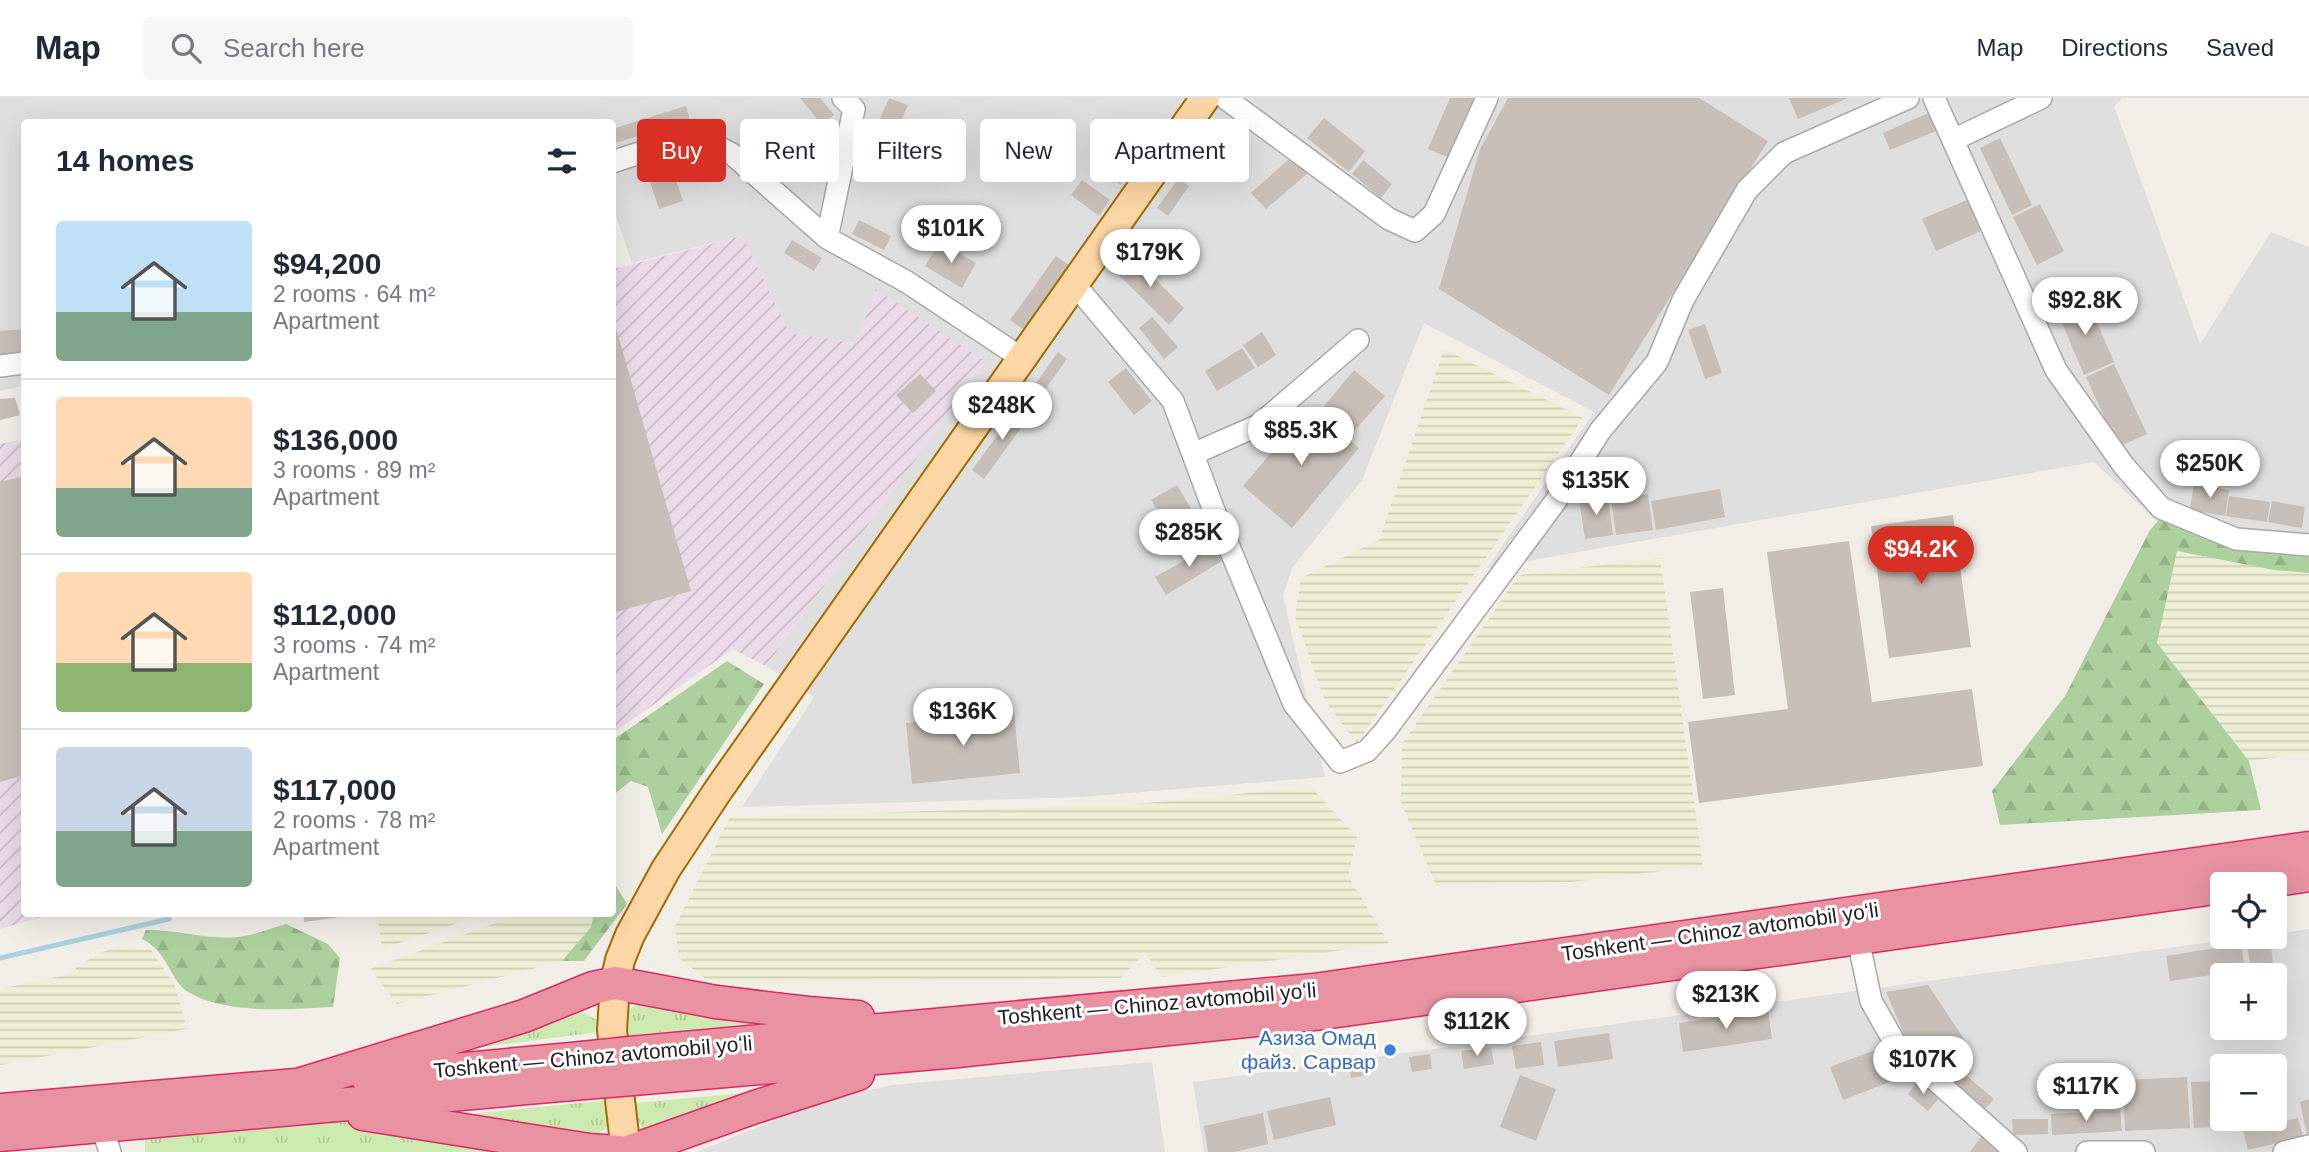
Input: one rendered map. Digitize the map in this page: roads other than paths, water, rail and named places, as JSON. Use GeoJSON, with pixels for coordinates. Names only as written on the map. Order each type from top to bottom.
{"type":"FeatureCollection","features":[{"type":"Feature","properties":{"kind":"highway","name":"Toshkent — Chinoz avtomobil yoʻli"},"geometry":{"type":"LineString","coordinates":[[955,1037],[1314,990],[2309,848]]}},
{"type":"Feature","properties":{"kind":"highway"},"geometry":{"type":"LineString","coordinates":[[2287,878],[2309,875]]}},
{"type":"Feature","properties":{"kind":"highway","name":"Toshkent — Chinoz avtomobil yoʻli"},"geometry":{"type":"LineString","coordinates":[[0,1110],[300,1096],[955,1037],[1323,1013],[2210,889]]}},
{"type":"Feature","properties":{"kind":"highway"},"geometry":{"type":"LineString","coordinates":[[300,1096],[604,985],[955,1037]]}},
{"type":"Feature","properties":{"kind":"highway"},"geometry":{"type":"LineString","coordinates":[[627,1152],[817,1086],[894,1063],[955,1037]]}},
{"type":"Feature","properties":{"kind":"highway","name":"Toshkent — Chinoz avtomobil yoʻli"},"geometry":{"type":"LineString","coordinates":[[0,1135],[106,1138],[300,1096]]}},
{"type":"Feature","properties":{"kind":"highway"},"geometry":{"type":"LineString","coordinates":[[300,1096],[446,1129],[619,1152]]}},
{"type":"Feature","properties":{"kind":"main road"},"geometry":{"type":"LineString","coordinates":[[627,1152],[604,985],[620,960],[630,935],[666,869],[691,829],[1205,98]]}},
{"type":"Feature","properties":{"kind":"street"},"geometry":{"type":"LineString","coordinates":[[1225,98],[1389,219],[1415,231],[1434,215],[1487,98]]}},
{"type":"Feature","properties":{"kind":"street"},"geometry":{"type":"LineString","coordinates":[[1075,285],[1173,401],[1294,704],[1340,762],[1367,751],[1385,731],[1555,502],[1600,431],[1657,362],[1683,300],[1747,190],[1784,153],[1908,98]]}},
{"type":"Feature","properties":{"kind":"street"},"geometry":{"type":"LineString","coordinates":[[1934,98],[2056,370],[2124,466],[2161,508],[2236,539],[2309,545]]}},
{"type":"Feature","properties":{"kind":"street"},"geometry":{"type":"LineString","coordinates":[[1953,140],[2040,98]]}},
{"type":"Feature","properties":{"kind":"street"},"geometry":{"type":"LineString","coordinates":[[827,238],[855,102]]}},
{"type":"Feature","properties":{"kind":"street"},"geometry":{"type":"LineString","coordinates":[[616,161],[658,148],[690,132],[732,154],[827,238],[907,282],[1023,359]]}},
{"type":"Feature","properties":{"kind":"street"},"geometry":{"type":"LineString","coordinates":[[1193,454],[1259,425],[1358,340]]}},
{"type":"Feature","properties":{"kind":"street"},"geometry":{"type":"LineString","coordinates":[[0,366],[21,363]]}},
{"type":"Feature","properties":{"kind":"street"},"geometry":{"type":"LineString","coordinates":[[1858,939],[1871,1001],[1896,1045],[2016,1152]]}},
{"type":"Feature","properties":{"kind":"street"},"geometry":{"type":"LineString","coordinates":[[2284,1152],[2309,1146]]}},
{"type":"Feature","properties":{"kind":"street"},"geometry":{"type":"LineString","coordinates":[[2087,1152],[2144,1152]]}},
{"type":"Feature","properties":{"kind":"waterway"},"geometry":{"type":"LineString","coordinates":[[0,958],[169,919]]}},
{"type":"Feature","properties":{"kind":"place","name":"Азиза Омад файз. Сарвар"},"geometry":{"type":"Point","coordinates":[1390,1050]}}]}
